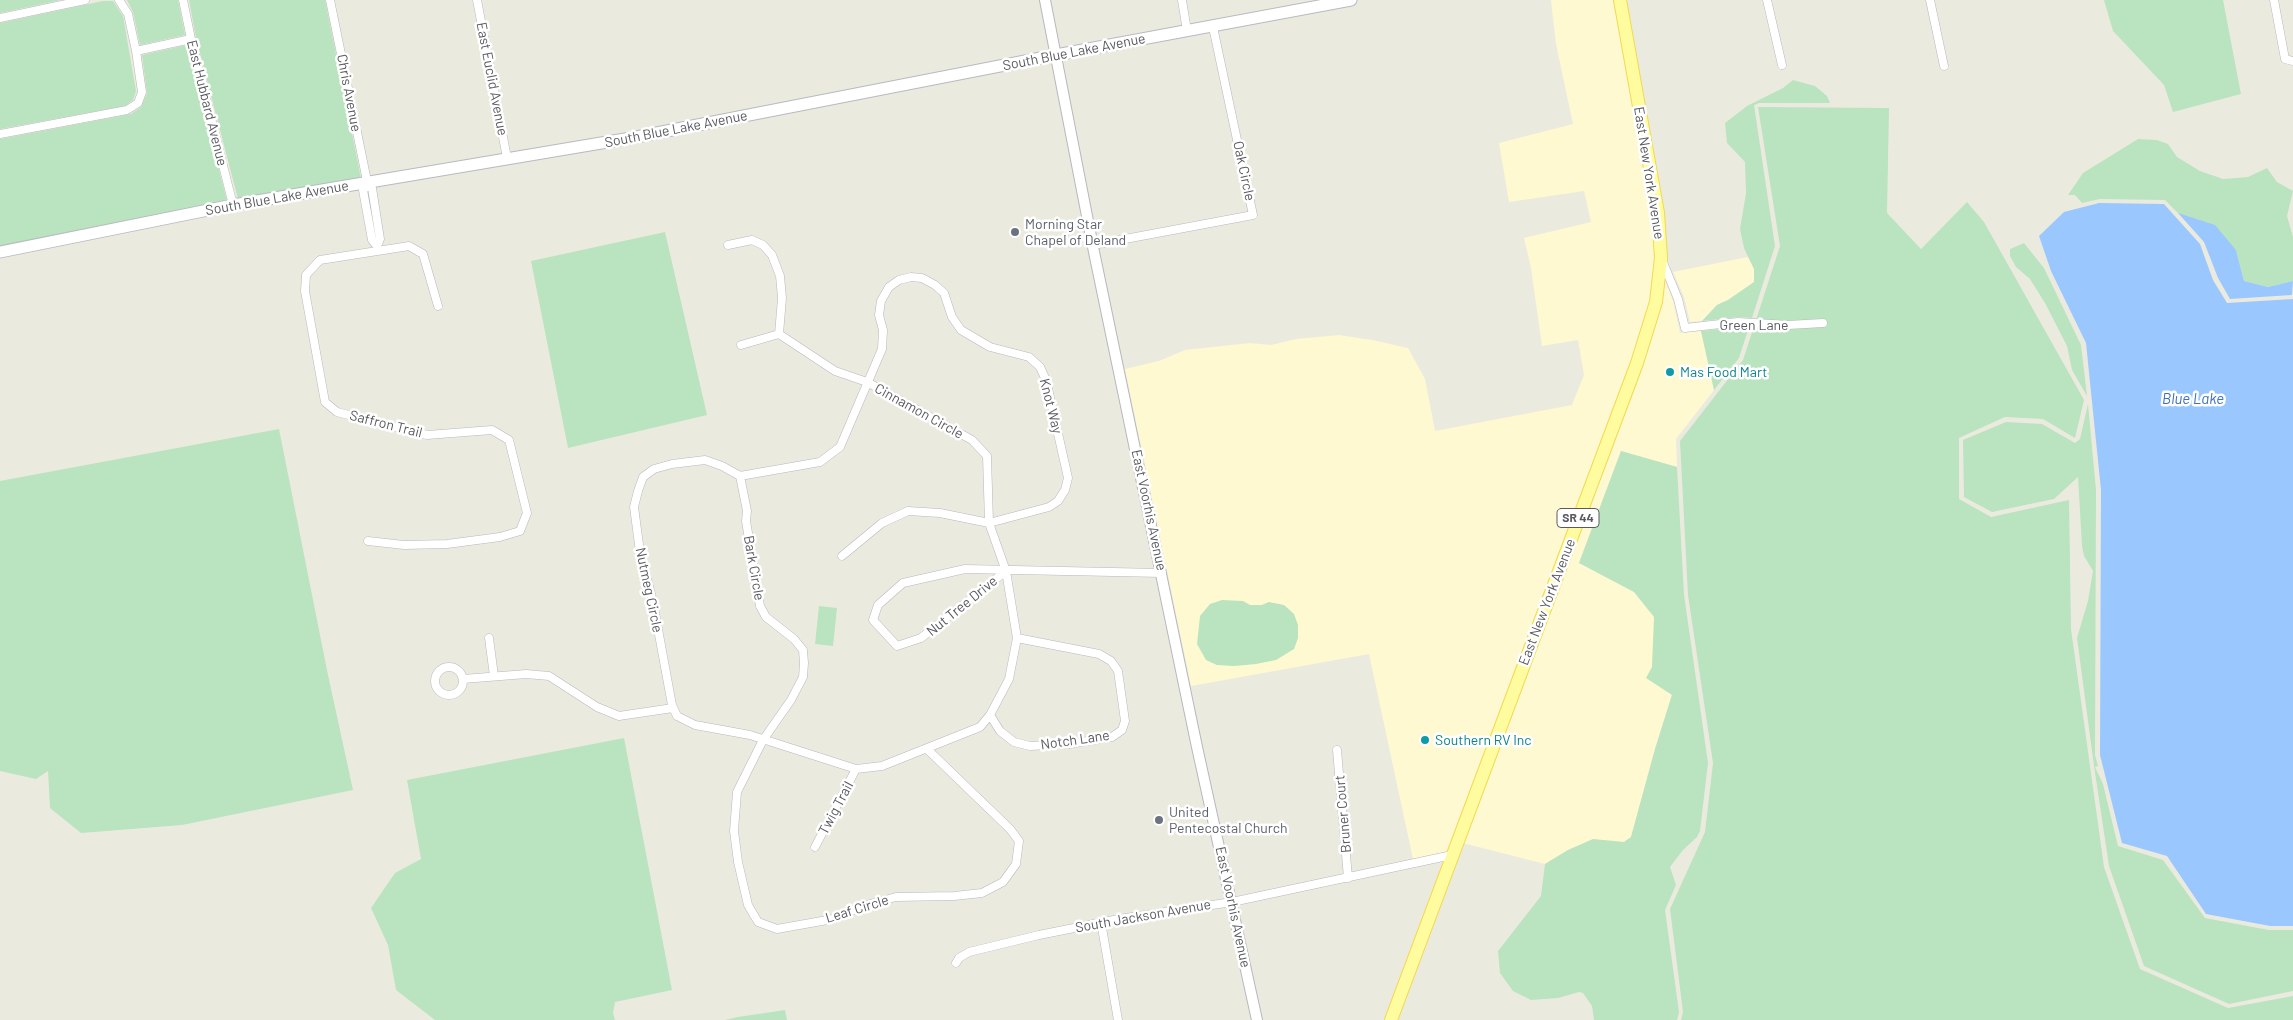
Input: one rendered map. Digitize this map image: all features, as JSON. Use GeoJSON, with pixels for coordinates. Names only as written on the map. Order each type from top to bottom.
{"type":"FeatureCollection","features":[{"type":"Feature","properties":{"kind":"main road","name":"South Blue Lake Avenue"},"geometry":{"type":"LineString","coordinates":[[0,252],[233,205],[632,138],[1056,55],[1213,27],[1326,2],[1351,0]]}},
{"type":"Feature","properties":{"kind":"main road","name":"East New York Avenue"},"geometry":{"type":"LineString","coordinates":[[1391,1020],[1642,348],[1656,302],[1661,258],[1656,196],[1620,0]]}},
{"type":"Feature","properties":{"kind":"street"},"geometry":{"type":"LineString","coordinates":[[0,18],[85,0]]}},
{"type":"Feature","properties":{"kind":"street"},"geometry":{"type":"LineString","coordinates":[[0,134],[127,110],[138,103],[142,92],[136,51],[128,14],[119,0]]}},
{"type":"Feature","properties":{"kind":"street","name":"East Hubbard Avenue"},"geometry":{"type":"LineString","coordinates":[[183,0],[233,205]]}},
{"type":"Feature","properties":{"kind":"street","name":"Chris Avenue"},"geometry":{"type":"LineString","coordinates":[[330,0],[367,184],[372,188],[380,239],[377,249]]}},
{"type":"Feature","properties":{"kind":"street","name":"East Euclid Avenue"},"geometry":{"type":"LineString","coordinates":[[477,0],[507,158]]}},
{"type":"Feature","properties":{"kind":"street","name":"East Voorhis Avenue"},"geometry":{"type":"LineString","coordinates":[[1045,0],[1093,245],[1197,747],[1258,1020]]}},
{"type":"Feature","properties":{"kind":"street"},"geometry":{"type":"LineString","coordinates":[[1182,0],[1187,31]]}},
{"type":"Feature","properties":{"kind":"street"},"geometry":{"type":"LineString","coordinates":[[1767,0],[1782,65]]}},
{"type":"Feature","properties":{"kind":"street"},"geometry":{"type":"LineString","coordinates":[[1930,0],[1944,66]]}},
{"type":"Feature","properties":{"kind":"street"},"geometry":{"type":"LineString","coordinates":[[2274,0],[2289,60]]}},
{"type":"Feature","properties":{"kind":"street","name":"Oak Circle"},"geometry":{"type":"LineString","coordinates":[[1093,245],[1253,215],[1213,27]]}},
{"type":"Feature","properties":{"kind":"street"},"geometry":{"type":"LineString","coordinates":[[136,51],[191,39]]}},
{"type":"Feature","properties":{"kind":"street"},"geometry":{"type":"LineString","coordinates":[[728,245],[752,240],[763,245],[772,255],[780,276],[782,298],[779,334],[741,345]]}},
{"type":"Feature","properties":{"kind":"street","name":"Saffron Trail"},"geometry":{"type":"LineString","coordinates":[[368,542],[404,546],[447,544],[500,538],[520,531],[527,513],[509,440],[492,430],[427,435],[337,412],[324,402],[305,291],[306,275],[320,260],[377,249],[409,246],[423,254],[438,306]]}},
{"type":"Feature","properties":{"kind":"street","name":"Green Lane"},"geometry":{"type":"LineString","coordinates":[[1661,258],[1678,299],[1685,328],[1738,322],[1788,325],[1823,323]]}},
{"type":"Feature","properties":{"kind":"street","name":"Knot Way"},"geometry":{"type":"LineString","coordinates":[[842,556],[882,523],[908,511],[940,512],[990,523],[1049,508],[1065,490],[1068,478],[1046,380],[1040,367],[1029,357],[990,347],[961,330],[952,317],[944,293],[935,284],[922,278],[911,277],[899,280],[889,287],[881,301],[879,315],[883,330],[882,349],[868,382]]}},
{"type":"Feature","properties":{"kind":"street","name":"Cinnamon Circle"},"geometry":{"type":"LineString","coordinates":[[779,334],[835,371],[868,382],[972,440],[987,456],[990,523],[1006,571],[1017,638],[1009,679],[990,715],[980,727],[882,766],[856,769]]}},
{"type":"Feature","properties":{"kind":"street"},"geometry":{"type":"LineString","coordinates":[[740,476],[820,462],[840,447],[868,382]]}},
{"type":"Feature","properties":{"kind":"street","name":"Nutmeg Circle"},"geometry":{"type":"LineString","coordinates":[[674,708],[653,602],[640,552],[634,507],[638,491],[643,477],[654,470],[672,464],[705,460],[722,466],[740,476]]}},
{"type":"Feature","properties":{"kind":"street","name":"Bark Circle"},"geometry":{"type":"LineString","coordinates":[[740,476],[747,511],[746,521],[760,606],[766,617],[794,639],[803,650],[804,677],[791,700],[763,740]]}},
{"type":"Feature","properties":{"kind":"street","name":"Nut Tree Drive"},"geometry":{"type":"LineString","coordinates":[[1006,571],[921,638],[897,646],[873,620],[878,605],[902,583],[965,569],[1162,573]]}},
{"type":"Feature","properties":{"kind":"street"},"geometry":{"type":"LineString","coordinates":[[489,638],[494,676]]}},
{"type":"Feature","properties":{"kind":"street","name":"Notch Lane"},"geometry":{"type":"LineString","coordinates":[[990,715],[1000,731],[1014,742],[1030,746],[1069,744],[1112,737],[1122,730],[1125,721],[1118,671],[1111,661],[1099,654],[1017,638]]}},
{"type":"Feature","properties":{"kind":"street"},"geometry":{"type":"LineString","coordinates":[[463,679],[526,674],[550,676],[596,707],[619,716],[674,708],[677,716],[695,724],[750,735],[856,769]]}},
{"type":"Feature","properties":{"kind":"street","name":"Leaf Circle"},"geometry":{"type":"LineString","coordinates":[[763,740],[737,792],[734,830],[738,862],[748,905],[758,922],[777,929],[833,919],[863,906],[896,898],[972,894],[982,892],[1003,882],[1016,864],[1019,841],[1010,829],[927,749]]}},
{"type":"Feature","properties":{"kind":"street","name":"Bruner Court"},"geometry":{"type":"LineString","coordinates":[[1337,750],[1348,878]]}},
{"type":"Feature","properties":{"kind":"street","name":"Twig Trail"},"geometry":{"type":"LineString","coordinates":[[815,846],[856,769]]}},
{"type":"Feature","properties":{"kind":"street","name":"South Jackson Avenue"},"geometry":{"type":"LineString","coordinates":[[956,963],[959,958],[969,952],[1101,922],[1232,902],[1452,855]]}},
{"type":"Feature","properties":{"kind":"street"},"geometry":{"type":"LineString","coordinates":[[1101,922],[1118,1020]]}},
{"type":"Feature","properties":{"kind":"shaded area"},"geometry":{"type":"Polygon","coordinates":[[[1551,0],[1614,0],[1654,227],[1656,259],[1650,301],[1631,362],[1448,851],[1413,859],[1369,654],[1191,686],[1125,369],[1159,361],[1185,350],[1250,343],[1271,345],[1296,339],[1339,335],[1408,348],[1425,379],[1435,431],[1572,405],[1584,375],[1578,340],[1542,346],[1531,268],[1524,238],[1591,222],[1584,191],[1509,202],[1499,143],[1573,124],[1556,44],[1551,0]],[[1242,601],[1217,665],[1256,664],[1269,602],[1262,605],[1249,605],[1242,601]]]}},
{"type":"Feature","properties":{"kind":"shaded area"},"geometry":{"type":"Polygon","coordinates":[[[1748,257],[1754,269],[1754,282],[1728,300],[1717,305],[1702,321],[1690,322],[1684,297],[1673,272],[1748,257]]]}},
{"type":"Feature","properties":{"kind":"shaded area"},"geometry":{"type":"Polygon","coordinates":[[[1665,280],[1673,301],[1680,333],[1701,331],[1714,390],[1676,439],[1677,467],[1621,451],[1579,563],[1634,592],[1655,617],[1652,667],[1672,694],[1631,837],[1624,842],[1593,840],[1568,850],[1545,864],[1463,843],[1665,280]]]}},
{"type":"Feature","properties":{"kind":"green space"},"geometry":{"type":"Polygon","coordinates":[[[0,0],[61,0],[0,13],[0,0]]]}},
{"type":"Feature","properties":{"kind":"green space"},"geometry":{"type":"Polygon","coordinates":[[[127,0],[178,0],[185,35],[140,45],[133,12],[127,0]]]}},
{"type":"Feature","properties":{"kind":"green space"},"geometry":{"type":"Polygon","coordinates":[[[189,0],[325,0],[361,178],[238,199],[196,38],[189,0]]]}},
{"type":"Feature","properties":{"kind":"green space"},"geometry":{"type":"Polygon","coordinates":[[[2104,0],[2223,0],[2241,94],[2173,112],[2164,85],[2113,31],[2104,0]]]}},
{"type":"Feature","properties":{"kind":"green space"},"geometry":{"type":"Polygon","coordinates":[[[103,1],[113,1],[123,16],[136,91],[133,100],[125,106],[0,129],[0,23],[103,1]]]}},
{"type":"Feature","properties":{"kind":"green space"},"geometry":{"type":"Polygon","coordinates":[[[187,45],[227,201],[0,247],[0,139],[131,114],[141,107],[147,93],[142,55],[187,45]]]}},
{"type":"Feature","properties":{"kind":"green space"},"geometry":{"type":"Polygon","coordinates":[[[1793,80],[1815,86],[1827,96],[1830,103],[1759,103],[1754,105],[1775,246],[1752,318],[1739,317],[1702,321],[1717,305],[1728,300],[1754,282],[1754,269],[1744,248],[1740,229],[1746,193],[1745,162],[1727,143],[1725,123],[1747,106],[1783,88],[1793,80]]]}},
{"type":"Feature","properties":{"kind":"green space"},"geometry":{"type":"Polygon","coordinates":[[[1758,107],[1889,108],[1887,213],[1921,249],[1967,202],[1984,222],[2084,400],[2075,438],[2043,419],[2005,417],[1959,438],[1959,499],[1991,517],[2069,500],[2071,629],[2104,867],[2140,969],[2228,1008],[2293,996],[2293,1020],[1681,1020],[1683,1012],[1670,909],[1705,832],[1713,763],[1688,595],[1680,441],[1743,360],[1780,246],[1758,107]]]}},
{"type":"Feature","properties":{"kind":"green space"},"geometry":{"type":"Polygon","coordinates":[[[2138,139],[2157,140],[2168,144],[2177,157],[2200,171],[2223,179],[2248,177],[2267,168],[2277,182],[2293,191],[2287,216],[2293,237],[2293,281],[2268,287],[2244,281],[2236,250],[2178,213],[2165,200],[2100,199],[2082,203],[2075,195],[2068,195],[2083,173],[2138,139]]]}},
{"type":"Feature","properties":{"kind":"green space"},"geometry":{"type":"Polygon","coordinates":[[[665,232],[707,415],[568,448],[531,261],[665,232]]]}},
{"type":"Feature","properties":{"kind":"green space"},"geometry":{"type":"Polygon","coordinates":[[[2024,243],[2044,268],[2081,345],[2087,396],[2072,370],[2067,346],[2045,303],[2030,279],[2016,267],[2010,256],[2010,249],[2024,243]]]}},
{"type":"Feature","properties":{"kind":"green space"},"geometry":{"type":"Polygon","coordinates":[[[1749,327],[1739,358],[1714,390],[1701,331],[1749,327]]]}},
{"type":"Feature","properties":{"kind":"green space"},"geometry":{"type":"Polygon","coordinates":[[[2088,404],[2096,490],[2095,755],[2098,766],[2095,767],[2103,784],[2118,846],[2163,860],[2205,918],[2269,930],[2293,930],[2293,991],[2229,1004],[2144,966],[2109,866],[2094,766],[2077,638],[2088,601],[2093,571],[2084,556],[2082,546],[2078,477],[2054,499],[1992,512],[1964,497],[1963,440],[2006,422],[2042,424],[2075,443],[2080,439],[2088,404]]]}},
{"type":"Feature","properties":{"kind":"green space"},"geometry":{"type":"Polygon","coordinates":[[[279,429],[353,790],[182,825],[81,833],[50,808],[48,771],[36,779],[0,771],[0,481],[279,429]]]}},
{"type":"Feature","properties":{"kind":"green space"},"geometry":{"type":"Polygon","coordinates":[[[1621,451],[1677,467],[1684,595],[1708,763],[1700,831],[1697,837],[1683,850],[1670,867],[1676,885],[1665,910],[1679,1012],[1677,1020],[1594,1020],[1592,1006],[1583,993],[1579,992],[1558,998],[1531,1000],[1513,991],[1500,973],[1498,951],[1541,896],[1545,864],[1568,850],[1593,839],[1624,842],[1631,837],[1672,695],[1646,678],[1652,667],[1654,617],[1634,592],[1579,563],[1621,451]]]}},
{"type":"Feature","properties":{"kind":"green space"},"geometry":{"type":"Polygon","coordinates":[[[1222,600],[1243,601],[1250,605],[1262,605],[1269,602],[1284,605],[1294,614],[1298,625],[1298,638],[1294,649],[1276,660],[1256,664],[1217,665],[1206,660],[1197,644],[1200,616],[1210,604],[1222,600]]]}},
{"type":"Feature","properties":{"kind":"green space"},"geometry":{"type":"Polygon","coordinates":[[[819,606],[837,608],[833,646],[815,644],[819,606]]]}},
{"type":"Feature","properties":{"kind":"green space"},"geometry":{"type":"Polygon","coordinates":[[[624,738],[672,990],[615,1002],[613,1013],[615,1020],[435,1020],[396,990],[388,945],[371,908],[395,873],[421,859],[407,780],[624,738]]]}},
{"type":"Feature","properties":{"kind":"green space"},"geometry":{"type":"Polygon","coordinates":[[[785,1010],[787,1020],[725,1020],[738,1017],[785,1010]]]}},
{"type":"Feature","properties":{"kind":"water","name":"Blue Lake"},"geometry":{"type":"Polygon","coordinates":[[[2099,203],[2164,204],[2200,244],[2213,280],[2227,303],[2293,299],[2293,926],[2270,926],[2206,914],[2167,856],[2122,843],[2100,755],[2101,490],[2086,343],[2051,271],[2039,236],[2064,212],[2099,203]]]}},
{"type":"Feature","properties":{"kind":"water"},"geometry":{"type":"Polygon","coordinates":[[[2178,213],[2215,225],[2236,250],[2244,281],[2268,287],[2293,281],[2292,295],[2230,299],[2218,278],[2204,242],[2178,213]]]}},
{"type":"Feature","properties":{"kind":"place","name":"Morning Star Chapel of Deland"},"geometry":{"type":"Point","coordinates":[1015,232]}},
{"type":"Feature","properties":{"kind":"place","name":"Mas Food Mart"},"geometry":{"type":"Point","coordinates":[1670,372]}},
{"type":"Feature","properties":{"kind":"place","name":"Southern RV Inc"},"geometry":{"type":"Point","coordinates":[1425,740]}},
{"type":"Feature","properties":{"kind":"place","name":"United Pentecostal Church"},"geometry":{"type":"Point","coordinates":[1159,820]}}]}
